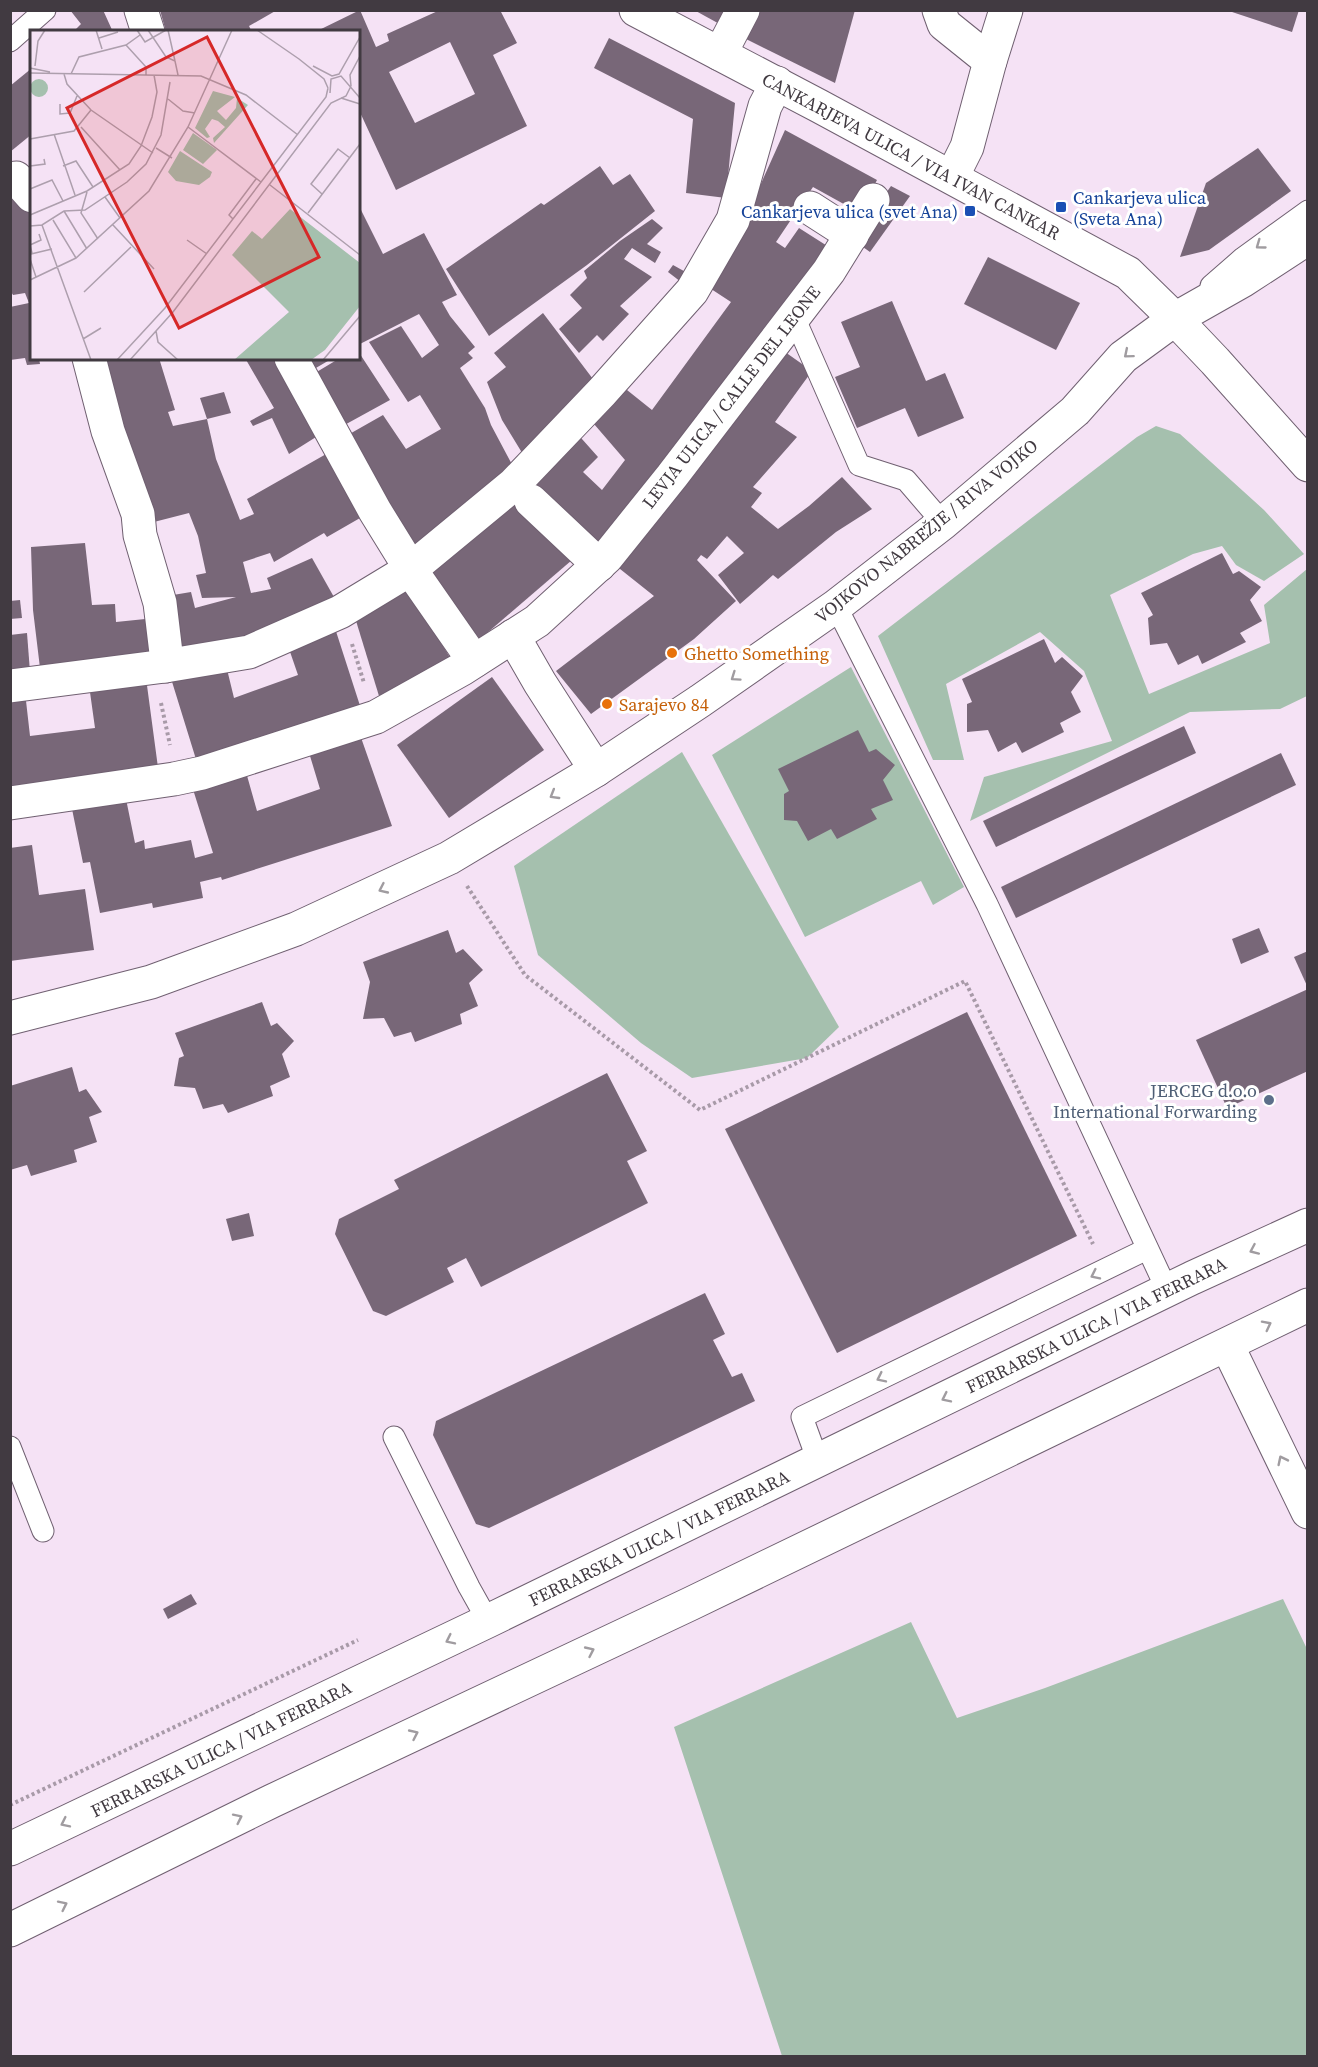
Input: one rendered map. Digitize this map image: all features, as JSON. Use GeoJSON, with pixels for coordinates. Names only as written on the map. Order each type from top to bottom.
{"type":"FeatureCollection","features":[{"type":"Feature","properties":{"kind":"street"},"geometry":{"type":"LineString","coordinates":[[141,10],[147,30]]}},
{"type":"Feature","properties":{"kind":"street","name":"CANKARJEVA ULICA / VIA IVAN CANKAR"},"geometry":{"type":"LineString","coordinates":[[636,10],[777,83],[1128,273],[1175,319]]}},
{"type":"Feature","properties":{"kind":"street"},"geometry":{"type":"LineString","coordinates":[[720,54],[743,10]]}},
{"type":"Feature","properties":{"kind":"street"},"geometry":{"type":"LineString","coordinates":[[939,10],[944,24],[990,61]]}},
{"type":"Feature","properties":{"kind":"street"},"geometry":{"type":"LineString","coordinates":[[952,177],[967,147],[1006,10]]}},
{"type":"Feature","properties":{"kind":"street"},"geometry":{"type":"LineString","coordinates":[[10,686],[165,666],[249,652],[340,612],[411,569],[514,484],[602,392],[692,291],[733,220],[765,106],[777,83]]}},
{"type":"Feature","properties":{"kind":"street"},"geometry":{"type":"LineString","coordinates":[[10,179],[16,178],[30,194]]}},
{"type":"Feature","properties":{"kind":"street","name":"LEVJA ULICA / CALLE DEL LEONE"},"geometry":{"type":"LineString","coordinates":[[10,803],[202,773],[376,717],[474,661],[537,621],[603,561],[829,271],[863,217],[810,208]]}},
{"type":"Feature","properties":{"kind":"street","name":"VOJKOVO NABREŽJE / RIVA VOJKO"},"geometry":{"type":"LineString","coordinates":[[10,1018],[151,982],[296,929],[449,858],[596,770],[836,606],[943,523],[1075,411],[1124,357],[1175,319],[1242,281],[1308,238]]}},
{"type":"Feature","properties":{"kind":"street"},"geometry":{"type":"LineString","coordinates":[[1175,319],[1308,465]]}},
{"type":"Feature","properties":{"kind":"street"},"geometry":{"type":"LineString","coordinates":[[90,360],[108,431],[138,514],[140,535],[160,603],[166,652],[165,666]]}},
{"type":"Feature","properties":{"kind":"street"},"geometry":{"type":"LineString","coordinates":[[292,360],[375,511],[411,569],[474,661]]}},
{"type":"Feature","properties":{"kind":"street"},"geometry":{"type":"LineString","coordinates":[[531,501],[603,561]]}},
{"type":"Feature","properties":{"kind":"street"},"geometry":{"type":"LineString","coordinates":[[513,636],[596,770]]}},
{"type":"Feature","properties":{"kind":"street","name":"FERRARSKA ULICA / VIA FERRARA"},"geometry":{"type":"LineString","coordinates":[[10,1849],[488,1621],[1167,1290],[1308,1226]]}},
{"type":"Feature","properties":{"kind":"street"},"geometry":{"type":"LineString","coordinates":[[10,1930],[272,1801],[700,1599],[1308,1305]]}},
{"type":"Feature","properties":{"kind":"street"},"geometry":{"type":"LineString","coordinates":[[1227,1345],[1308,1512]]}},
{"type":"Feature","properties":{"kind":"lane"},"geometry":{"type":"LineString","coordinates":[[10,41],[45,10]]}},
{"type":"Feature","properties":{"kind":"lane","name":"VOJKOVO NABREŽJE / RIVA VOJKO"},"geometry":{"type":"LineString","coordinates":[[1175,319],[1243,258],[1308,211]]}},
{"type":"Feature","properties":{"kind":"lane"},"geometry":{"type":"LineString","coordinates":[[794,317],[859,465],[906,480],[943,523]]}},
{"type":"Feature","properties":{"kind":"lane"},"geometry":{"type":"LineString","coordinates":[[836,606],[987,904],[1167,1290]]}},
{"type":"Feature","properties":{"kind":"lane"},"geometry":{"type":"LineString","coordinates":[[818,1461],[802,1417],[1147,1249]]}},
{"type":"Feature","properties":{"kind":"lane"},"geometry":{"type":"LineString","coordinates":[[394,1437],[488,1621]]}},
{"type":"Feature","properties":{"kind":"lane"},"geometry":{"type":"LineString","coordinates":[[10,1447],[43,1531]]}},
{"type":"Feature","properties":{"kind":"path"},"geometry":{"type":"LineString","coordinates":[[349,636],[364,681]]}},
{"type":"Feature","properties":{"kind":"path"},"geometry":{"type":"LineString","coordinates":[[161,701],[170,744]]}},
{"type":"Feature","properties":{"kind":"path"},"geometry":{"type":"LineString","coordinates":[[449,858],[525,975],[699,1110],[965,981],[1094,1246]]}},
{"type":"Feature","properties":{"kind":"path"},"geometry":{"type":"LineString","coordinates":[[10,1805],[364,1637]]}},
{"type":"Feature","properties":{"kind":"green space"},"geometry":{"type":"Polygon","coordinates":[[[1156,426],[1180,434],[1264,510],[1304,554],[1264,581],[1236,565],[1222,546],[1193,554],[1110,595],[1149,694],[1270,643],[1264,605],[1307,569],[1307,696],[1280,709],[1190,712],[970,821],[984,777],[1112,741],[1084,671],[1040,632],[946,684],[964,760],[933,760],[878,636],[1137,437],[1156,426]]]}},
{"type":"Feature","properties":{"kind":"green space"},"geometry":{"type":"Polygon","coordinates":[[[851,667],[964,887],[933,905],[921,881],[805,937],[712,755],[851,667]]]}},
{"type":"Feature","properties":{"kind":"green space"},"geometry":{"type":"Polygon","coordinates":[[[682,752],[839,1027],[807,1058],[692,1078],[641,1043],[538,955],[514,866],[682,752]]]}},
{"type":"Feature","properties":{"kind":"green space"},"geometry":{"type":"Polygon","coordinates":[[[1283,1599],[1307,1649],[1307,2056],[782,2056],[674,1727],[911,1622],[957,1718],[1045,1688],[1283,1599]]]}},
{"type":"Feature","properties":{"kind":"building"},"geometry":{"type":"Polygon","coordinates":[[[70,10],[103,10],[112,30],[75,30],[81,24],[70,10]]]}},
{"type":"Feature","properties":{"kind":"building"},"geometry":{"type":"Polygon","coordinates":[[[160,10],[277,10],[249,26],[251,30],[165,30],[160,10]]]}},
{"type":"Feature","properties":{"kind":"building"},"geometry":{"type":"Polygon","coordinates":[[[360,10],[376,47],[389,41],[387,34],[440,10],[500,10],[517,43],[493,55],[527,126],[396,190],[360,112],[360,30],[319,30],[360,10]],[[450,42],[389,72],[415,123],[475,94],[450,42]]]}},
{"type":"Feature","properties":{"kind":"building"},"geometry":{"type":"Polygon","coordinates":[[[694,10],[733,10],[725,27],[694,10]]]}},
{"type":"Feature","properties":{"kind":"building"},"geometry":{"type":"Polygon","coordinates":[[[751,10],[855,10],[835,83],[742,37],[751,10]]]}},
{"type":"Feature","properties":{"kind":"building"},"geometry":{"type":"Polygon","coordinates":[[[1226,10],[1299,10],[1292,32],[1226,10]]]}},
{"type":"Feature","properties":{"kind":"building"},"geometry":{"type":"Polygon","coordinates":[[[609,38],[735,103],[726,198],[686,193],[693,119],[594,68],[609,38]]]}},
{"type":"Feature","properties":{"kind":"building"},"geometry":{"type":"Polygon","coordinates":[[[30,70],[30,136],[10,152],[10,86],[30,70]]]}},
{"type":"Feature","properties":{"kind":"building"},"geometry":{"type":"Polygon","coordinates":[[[785,130],[877,180],[860,213],[813,187],[776,242],[785,248],[799,228],[832,249],[602,553],[527,483],[574,430],[598,457],[583,472],[602,490],[625,460],[594,424],[622,386],[652,410],[731,302],[705,285],[755,197],[785,130]]]}},
{"type":"Feature","properties":{"kind":"building"},"geometry":{"type":"Polygon","coordinates":[[[1258,148],[1291,191],[1209,250],[1180,257],[1206,183],[1258,148]]]}},
{"type":"Feature","properties":{"kind":"building"},"geometry":{"type":"Polygon","coordinates":[[[600,166],[613,185],[630,174],[655,211],[587,265],[489,336],[446,269],[541,203],[544,205],[600,166]]]}},
{"type":"Feature","properties":{"kind":"building"},"geometry":{"type":"Polygon","coordinates":[[[891,186],[910,196],[870,252],[853,240],[891,186]]]}},
{"type":"Feature","properties":{"kind":"building"},"geometry":{"type":"Polygon","coordinates":[[[10,194],[23,197],[30,213],[30,360],[39,360],[40,364],[27,365],[25,358],[10,360],[10,307],[29,303],[25,293],[13,295],[10,290],[10,194]]]}},
{"type":"Feature","properties":{"kind":"building"},"geometry":{"type":"Polygon","coordinates":[[[360,208],[383,254],[424,233],[457,295],[442,302],[450,316],[475,347],[468,353],[473,358],[460,368],[485,408],[491,425],[515,470],[421,553],[346,436],[383,415],[406,449],[441,429],[420,395],[408,402],[369,342],[401,326],[422,358],[439,345],[419,314],[360,344],[360,208]]]}},
{"type":"Feature","properties":{"kind":"building"},"geometry":{"type":"Polygon","coordinates":[[[652,219],[663,228],[647,244],[661,252],[655,263],[632,248],[624,259],[652,277],[620,306],[629,314],[603,341],[597,335],[579,353],[559,329],[582,308],[570,295],[587,278],[584,271],[620,241],[652,219]]]}},
{"type":"Feature","properties":{"kind":"building"},"geometry":{"type":"Polygon","coordinates":[[[988,257],[1080,303],[1056,350],[964,304],[988,257]]]}},
{"type":"Feature","properties":{"kind":"building"},"geometry":{"type":"Polygon","coordinates":[[[673,265],[691,275],[685,285],[668,272],[673,265]]]}},
{"type":"Feature","properties":{"kind":"building"},"geometry":{"type":"Polygon","coordinates":[[[892,301],[926,381],[945,373],[964,418],[918,437],[905,408],[857,428],[835,377],[860,367],[841,322],[892,301]]]}},
{"type":"Feature","properties":{"kind":"building"},"geometry":{"type":"Polygon","coordinates":[[[543,313],[599,387],[524,456],[502,420],[487,382],[506,367],[494,353],[543,313]]]}},
{"type":"Feature","properties":{"kind":"building"},"geometry":{"type":"Polygon","coordinates":[[[778,347],[812,371],[775,422],[797,437],[753,487],[762,493],[751,507],[778,529],[842,477],[872,509],[836,532],[778,579],[773,575],[740,604],[718,575],[744,553],[727,536],[707,559],[701,555],[697,560],[736,601],[694,639],[591,714],[556,671],[654,596],[610,561],[778,347]]]}},
{"type":"Feature","properties":{"kind":"building"},"geometry":{"type":"Polygon","coordinates":[[[360,354],[390,400],[339,428],[310,376],[337,360],[360,360],[360,354]]]}},
{"type":"Feature","properties":{"kind":"building"},"geometry":{"type":"Polygon","coordinates":[[[96,360],[160,360],[175,410],[168,412],[173,426],[207,419],[216,459],[240,520],[254,514],[247,499],[335,449],[367,514],[327,537],[324,533],[274,562],[270,553],[243,562],[251,593],[271,589],[267,578],[312,558],[339,606],[303,625],[169,657],[167,596],[191,592],[195,608],[236,597],[202,598],[196,575],[206,573],[198,536],[189,513],[150,523],[96,360]]]}},
{"type":"Feature","properties":{"kind":"building"},"geometry":{"type":"Polygon","coordinates":[[[246,360],[284,360],[324,432],[289,454],[272,418],[253,426],[250,421],[274,408],[246,360]]]}},
{"type":"Feature","properties":{"kind":"building"},"geometry":{"type":"Polygon","coordinates":[[[301,360],[330,360],[309,372],[301,360]]]}},
{"type":"Feature","properties":{"kind":"building"},"geometry":{"type":"Polygon","coordinates":[[[224,392],[231,413],[207,419],[200,398],[224,392]]]}},
{"type":"Feature","properties":{"kind":"building"},"geometry":{"type":"Polygon","coordinates":[[[511,494],[572,560],[480,639],[422,575],[511,494]]]}},
{"type":"Feature","properties":{"kind":"building"},"geometry":{"type":"Polygon","coordinates":[[[85,543],[92,605],[115,604],[116,622],[155,618],[158,654],[40,668],[33,610],[31,547],[85,543]]]}},
{"type":"Feature","properties":{"kind":"building"},"geometry":{"type":"Polygon","coordinates":[[[1222,553],[1233,574],[1239,571],[1261,587],[1250,600],[1262,621],[1240,633],[1246,642],[1202,664],[1198,655],[1178,665],[1167,643],[1150,645],[1148,618],[1153,615],[1141,593],[1222,553]]]}},
{"type":"Feature","properties":{"kind":"building"},"geometry":{"type":"Polygon","coordinates":[[[402,580],[451,659],[420,682],[379,696],[353,611],[402,580]]]}},
{"type":"Feature","properties":{"kind":"building"},"geometry":{"type":"Polygon","coordinates":[[[20,600],[22,618],[10,619],[10,601],[20,600]]]}},
{"type":"Feature","properties":{"kind":"building"},"geometry":{"type":"Polygon","coordinates":[[[333,622],[363,715],[199,769],[169,672],[225,661],[234,698],[298,675],[287,643],[333,622]]]}},
{"type":"Feature","properties":{"kind":"building"},"geometry":{"type":"Polygon","coordinates":[[[27,633],[30,672],[10,676],[10,635],[27,633]]]}},
{"type":"Feature","properties":{"kind":"building"},"geometry":{"type":"Polygon","coordinates":[[[1044,639],[1055,663],[1062,657],[1083,676],[1071,692],[1081,712],[1060,723],[1064,732],[1022,753],[1016,742],[998,752],[988,730],[967,732],[967,704],[972,702],[962,679],[1044,639]]]}},
{"type":"Feature","properties":{"kind":"building"},"geometry":{"type":"Polygon","coordinates":[[[492,677],[544,750],[449,818],[397,745],[492,677]]]}},
{"type":"Feature","properties":{"kind":"building"},"geometry":{"type":"Polygon","coordinates":[[[146,678],[159,775],[10,796],[10,694],[25,692],[30,736],[95,728],[89,685],[146,678]]]}},
{"type":"Feature","properties":{"kind":"building"},"geometry":{"type":"Polygon","coordinates":[[[1184,726],[1196,753],[996,847],[983,821],[1184,726]]]}},
{"type":"Feature","properties":{"kind":"building"},"geometry":{"type":"Polygon","coordinates":[[[358,729],[392,826],[222,880],[221,877],[200,882],[203,898],[153,908],[152,903],[100,913],[90,862],[83,863],[72,809],[126,799],[135,843],[144,840],[145,849],[191,840],[195,858],[213,853],[191,783],[244,765],[257,811],[320,789],[307,746],[358,729]]]}},
{"type":"Feature","properties":{"kind":"building"},"geometry":{"type":"Polygon","coordinates":[[[858,730],[869,752],[876,749],[895,765],[883,780],[893,800],[871,809],[877,819],[837,839],[831,829],[808,841],[797,821],[784,820],[784,794],[789,791],[778,769],[858,730]]]}},
{"type":"Feature","properties":{"kind":"building"},"geometry":{"type":"Polygon","coordinates":[[[1281,753],[1296,785],[1016,918],[1001,887],[1281,753]]]}},
{"type":"Feature","properties":{"kind":"building"},"geometry":{"type":"Polygon","coordinates":[[[32,845],[39,895],[85,889],[94,950],[10,961],[10,848],[32,845]]]}},
{"type":"Feature","properties":{"kind":"building"},"geometry":{"type":"Polygon","coordinates":[[[1259,928],[1269,952],[1241,964],[1232,939],[1259,928]]]}},
{"type":"Feature","properties":{"kind":"building"},"geometry":{"type":"Polygon","coordinates":[[[448,930],[456,953],[463,949],[483,970],[469,983],[478,1006],[460,1014],[462,1024],[415,1042],[411,1032],[394,1037],[384,1018],[363,1019],[370,982],[363,962],[448,930]]]}},
{"type":"Feature","properties":{"kind":"building"},"geometry":{"type":"Polygon","coordinates":[[[1308,951],[1308,988],[1294,957],[1308,951]]]}},
{"type":"Feature","properties":{"kind":"building"},"geometry":{"type":"Polygon","coordinates":[[[1308,989],[1308,1071],[1227,1108],[1196,1040],[1308,989]]]}},
{"type":"Feature","properties":{"kind":"building"},"geometry":{"type":"Polygon","coordinates":[[[262,1002],[271,1026],[277,1023],[294,1041],[282,1054],[290,1077],[270,1086],[273,1096],[228,1113],[223,1104],[203,1109],[195,1088],[174,1086],[179,1058],[184,1056],[175,1033],[262,1002]]]}},
{"type":"Feature","properties":{"kind":"building"},"geometry":{"type":"Polygon","coordinates":[[[967,1012],[1077,1236],[837,1353],[725,1129],[967,1012]]]}},
{"type":"Feature","properties":{"kind":"building"},"geometry":{"type":"Polygon","coordinates":[[[72,1067],[79,1092],[86,1089],[102,1112],[89,1117],[97,1142],[74,1150],[77,1162],[31,1176],[27,1165],[10,1170],[10,1086],[72,1067]]]}},
{"type":"Feature","properties":{"kind":"building"},"geometry":{"type":"Polygon","coordinates":[[[607,1073],[647,1151],[627,1161],[648,1203],[481,1287],[466,1258],[447,1268],[454,1282],[386,1316],[373,1311],[335,1234],[339,1219],[399,1189],[394,1180],[607,1073]]]}},
{"type":"Feature","properties":{"kind":"building"},"geometry":{"type":"Polygon","coordinates":[[[249,1213],[254,1236],[232,1241],[226,1219],[249,1213]]]}},
{"type":"Feature","properties":{"kind":"building"},"geometry":{"type":"Polygon","coordinates":[[[705,1293],[725,1334],[713,1340],[732,1377],[742,1373],[755,1401],[489,1528],[476,1524],[433,1435],[436,1421],[705,1293]]]}},
{"type":"Feature","properties":{"kind":"building"},"geometry":{"type":"Polygon","coordinates":[[[191,1594],[197,1604],[168,1619],[163,1609],[191,1594]]]}},
{"type":"Feature","properties":{"kind":"place","name":"Cankarjeva ulica (Sveta Ana)"},"geometry":{"type":"Point","coordinates":[1061,207]}},
{"type":"Feature","properties":{"kind":"place","name":"Cankarjeva ulica (svet Ana)"},"geometry":{"type":"Point","coordinates":[970,211]}},
{"type":"Feature","properties":{"kind":"place","name":"Ghetto Something"},"geometry":{"type":"Point","coordinates":[672,653]}},
{"type":"Feature","properties":{"kind":"place","name":"Sarajevo 84"},"geometry":{"type":"Point","coordinates":[607,704]}},
{"type":"Feature","properties":{"kind":"place","name":"JERCEG d.o.o International Forwarding"},"geometry":{"type":"Point","coordinates":[1269,1100]}}]}
